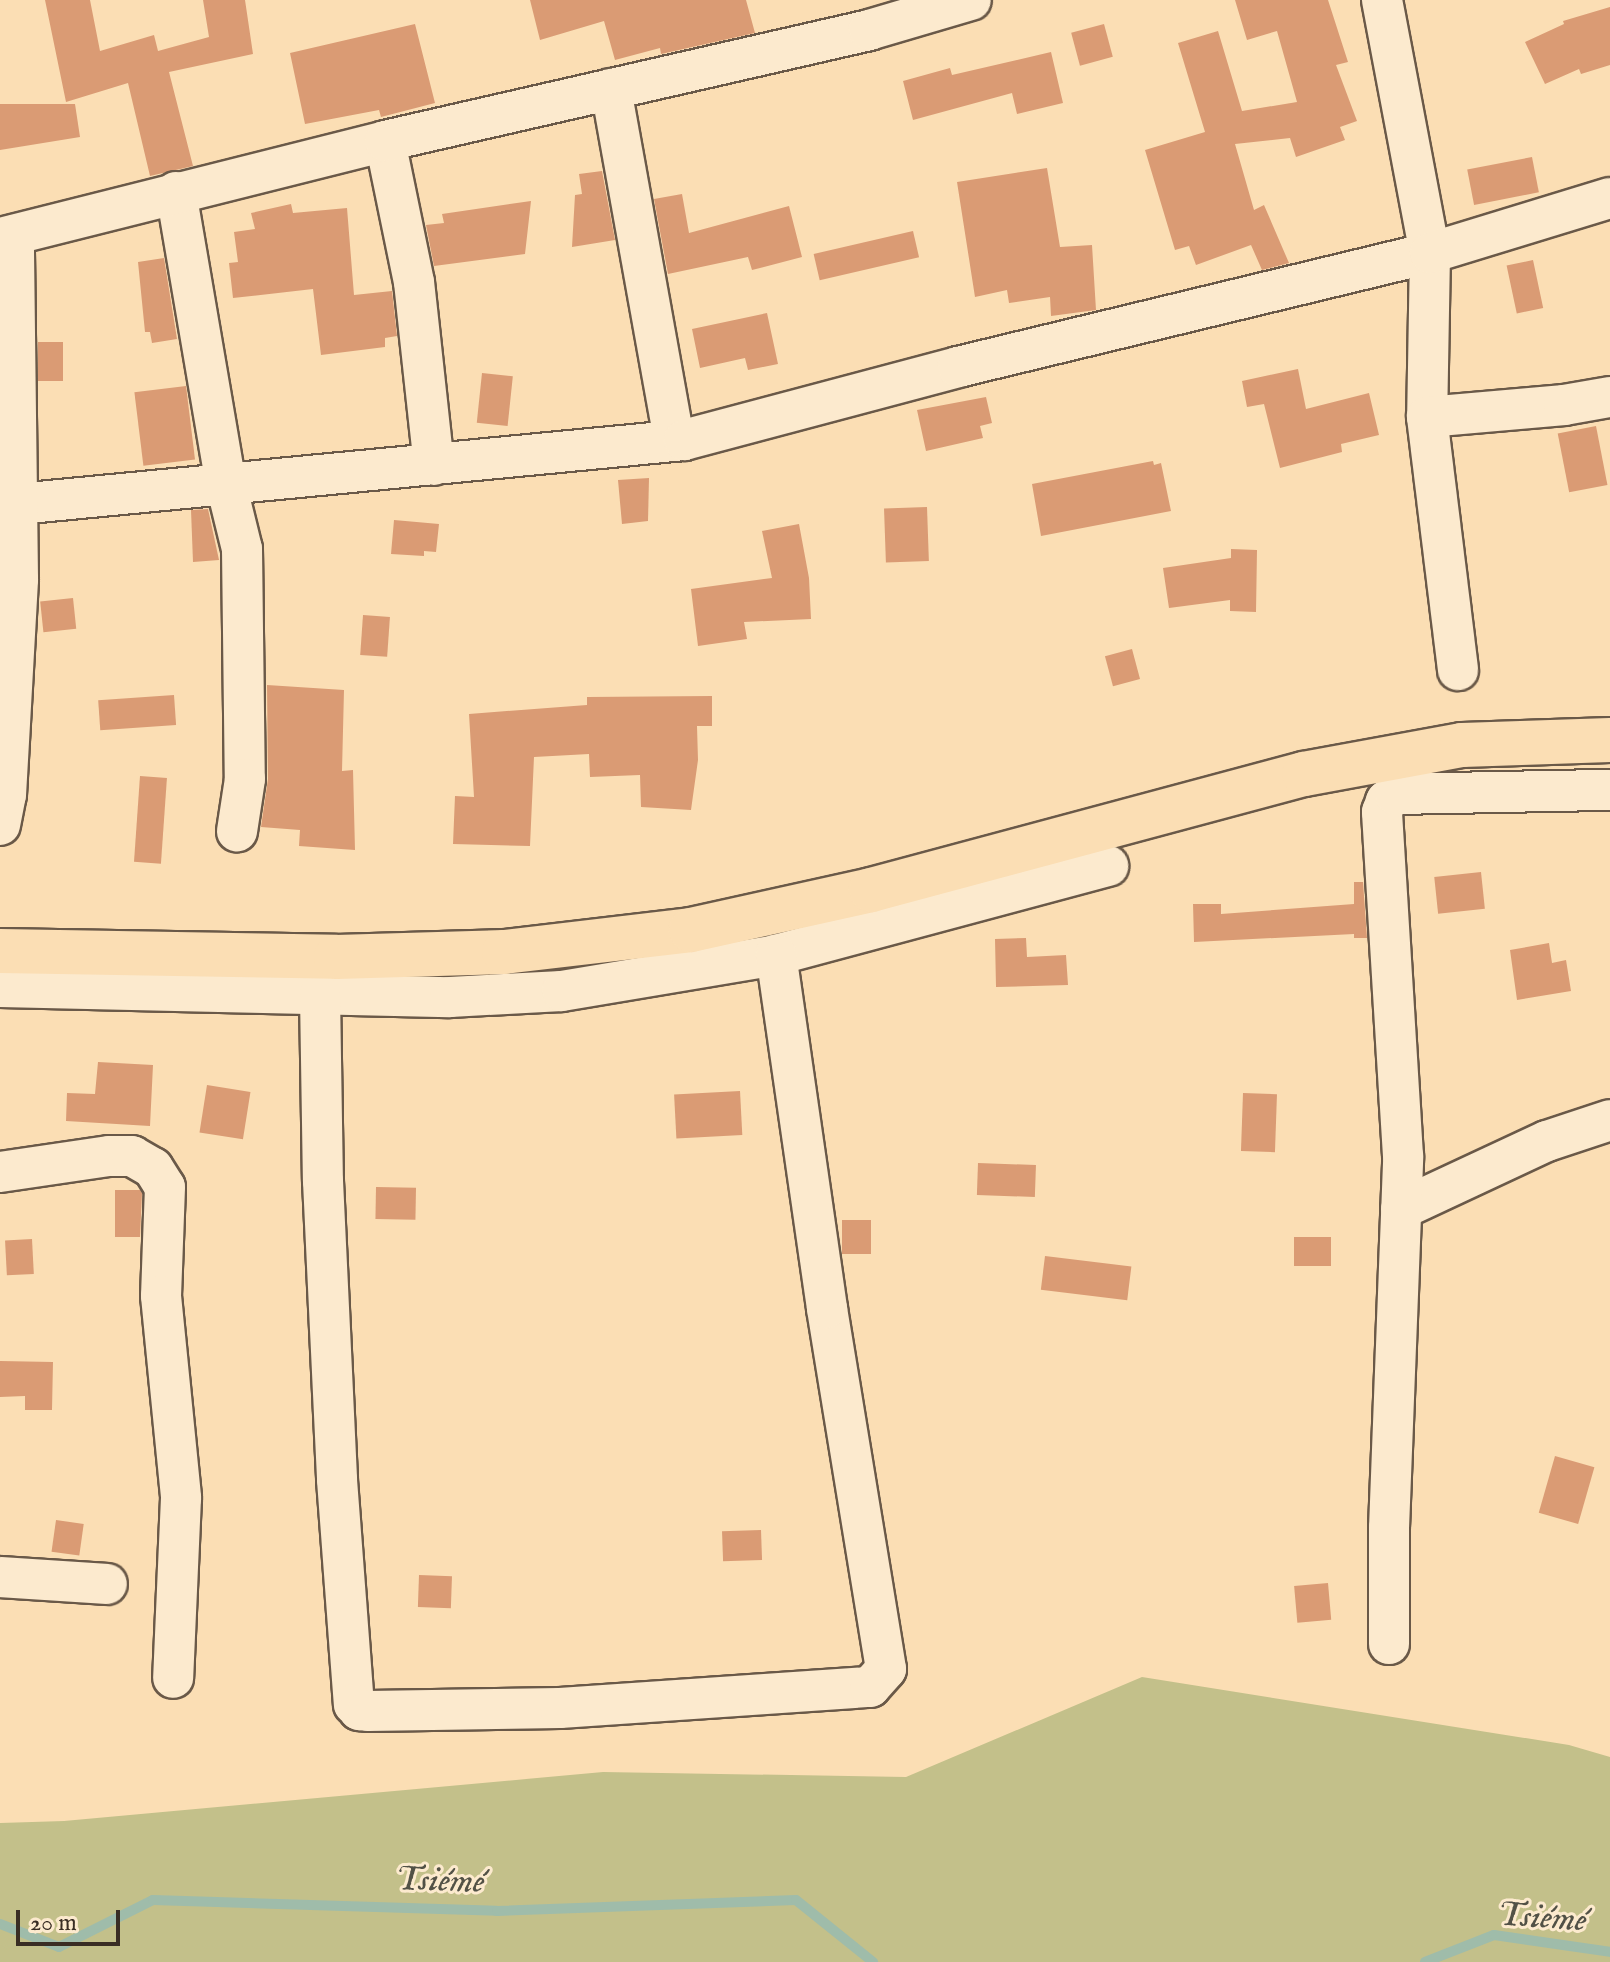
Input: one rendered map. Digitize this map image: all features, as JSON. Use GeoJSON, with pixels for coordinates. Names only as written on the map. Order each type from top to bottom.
{"type":"FeatureCollection","features":[{"type":"Feature","properties":{"kind":"main road"},"geometry":{"type":"LineString","coordinates":[[0,951],[351,956],[504,952],[691,930],[871,890],[1304,774],[1462,745],[1610,740]]}},
{"type":"Feature","properties":{"kind":"street"},"geometry":{"type":"LineString","coordinates":[[0,825],[6,795],[18,504],[7,237],[176,192],[611,89],[868,15],[971,0]]}},
{"type":"Feature","properties":{"kind":"street"},"geometry":{"type":"LineString","coordinates":[[1382,0],[1430,253],[1427,417],[1458,670]]}},
{"type":"Feature","properties":{"kind":"street"},"geometry":{"type":"LineString","coordinates":[[611,89],[674,440]]}},
{"type":"Feature","properties":{"kind":"street"},"geometry":{"type":"LineString","coordinates":[[385,141],[414,282],[434,465]]}},
{"type":"Feature","properties":{"kind":"street"},"geometry":{"type":"LineString","coordinates":[[176,192],[226,484],[242,549],[245,779],[237,831]]}},
{"type":"Feature","properties":{"kind":"street"},"geometry":{"type":"LineString","coordinates":[[18,504],[674,440],[958,367],[1430,253],[1610,198]]}},
{"type":"Feature","properties":{"kind":"street"},"geometry":{"type":"LineString","coordinates":[[1427,417],[1564,405],[1610,397]]}},
{"type":"Feature","properties":{"kind":"street"},"geometry":{"type":"LineString","coordinates":[[1389,1644],[1389,1528],[1403,1142],[1382,812],[1386,801],[1395,794],[1610,790]]}},
{"type":"Feature","properties":{"kind":"street"},"geometry":{"type":"LineString","coordinates":[[0,987],[450,997],[562,991],[776,955],[1108,866]]}},
{"type":"Feature","properties":{"kind":"street"},"geometry":{"type":"LineString","coordinates":[[320,995],[323,1181],[336,1465],[354,1704],[359,1710],[368,1711],[560,1708],[870,1687],[886,1669],[829,1323],[776,955]]}},
{"type":"Feature","properties":{"kind":"street"},"geometry":{"type":"LineString","coordinates":[[1401,1209],[1547,1141],[1610,1120]]}},
{"type":"Feature","properties":{"kind":"street"},"geometry":{"type":"LineString","coordinates":[[0,1172],[109,1156],[132,1156],[153,1168],[165,1187],[161,1296],[181,1498],[173,1678]]}},
{"type":"Feature","properties":{"kind":"street"},"geometry":{"type":"LineString","coordinates":[[0,1577],[107,1584]]}},
{"type":"Feature","properties":{"kind":"shaded area"},"geometry":{"type":"Polygon","coordinates":[[[1142,1677],[1569,1745],[1610,1757],[1610,1962],[0,1962],[0,1823],[64,1821],[603,1772],[906,1777],[1142,1677]]]}},
{"type":"Feature","properties":{"kind":"building"},"geometry":{"type":"Polygon","coordinates":[[[45,0],[90,0],[100,51],[154,35],[158,51],[209,37],[203,0],[245,0],[253,54],[169,72],[193,166],[150,176],[128,83],[66,102],[45,0]]]}},
{"type":"Feature","properties":{"kind":"building"},"geometry":{"type":"Polygon","coordinates":[[[530,0],[746,0],[755,33],[661,54],[660,48],[615,60],[604,21],[540,40],[530,0]]]}},
{"type":"Feature","properties":{"kind":"building"},"geometry":{"type":"Polygon","coordinates":[[[1235,0],[1328,0],[1348,62],[1336,65],[1357,121],[1340,127],[1345,140],[1296,157],[1290,138],[1235,144],[1254,210],[1264,205],[1289,263],[1262,270],[1251,245],[1196,265],[1189,246],[1175,250],[1145,150],[1205,132],[1178,43],[1218,31],[1242,111],[1297,102],[1277,31],[1247,40],[1235,0]]]}},
{"type":"Feature","properties":{"kind":"building"},"geometry":{"type":"Polygon","coordinates":[[[1610,7],[1610,65],[1581,74],[1579,69],[1545,84],[1525,42],[1564,24],[1563,21],[1610,7]]]}},
{"type":"Feature","properties":{"kind":"building"},"geometry":{"type":"Polygon","coordinates":[[[415,24],[435,103],[381,117],[379,110],[305,124],[290,53],[415,24]]]}},
{"type":"Feature","properties":{"kind":"building"},"geometry":{"type":"Polygon","coordinates":[[[1104,24],[1113,57],[1080,66],[1071,33],[1104,24]]]}},
{"type":"Feature","properties":{"kind":"building"},"geometry":{"type":"Polygon","coordinates":[[[1051,52],[1063,103],[1017,114],[1012,93],[913,120],[903,81],[950,68],[952,75],[1051,52]]]}},
{"type":"Feature","properties":{"kind":"building"},"geometry":{"type":"Polygon","coordinates":[[[0,104],[75,104],[80,137],[0,150],[0,104]]]}},
{"type":"Feature","properties":{"kind":"building"},"geometry":{"type":"Polygon","coordinates":[[[1532,157],[1539,192],[1474,205],[1467,170],[1532,157]]]}},
{"type":"Feature","properties":{"kind":"building"},"geometry":{"type":"Polygon","coordinates":[[[1047,168],[1060,247],[1092,245],[1096,310],[1051,316],[1050,297],[1009,303],[1007,290],[975,297],[957,182],[1047,168]]]}},
{"type":"Feature","properties":{"kind":"building"},"geometry":{"type":"Polygon","coordinates":[[[602,171],[615,240],[572,247],[575,195],[582,194],[579,174],[602,171]]]}},
{"type":"Feature","properties":{"kind":"building"},"geometry":{"type":"Polygon","coordinates":[[[682,194],[689,233],[789,206],[802,257],[752,270],[748,257],[668,274],[654,199],[682,194]]]}},
{"type":"Feature","properties":{"kind":"building"},"geometry":{"type":"Polygon","coordinates":[[[531,201],[525,254],[434,266],[426,225],[444,223],[442,214],[531,201]]]}},
{"type":"Feature","properties":{"kind":"building"},"geometry":{"type":"Polygon","coordinates":[[[291,204],[293,213],[347,208],[354,295],[392,291],[397,336],[385,338],[385,347],[321,355],[313,289],[233,298],[229,263],[238,262],[234,232],[255,229],[251,213],[291,204]]]}},
{"type":"Feature","properties":{"kind":"building"},"geometry":{"type":"Polygon","coordinates":[[[913,231],[919,257],[820,280],[814,254],[913,231]]]}},
{"type":"Feature","properties":{"kind":"building"},"geometry":{"type":"Polygon","coordinates":[[[164,258],[177,339],[152,343],[150,332],[145,332],[138,262],[164,258]]]}},
{"type":"Feature","properties":{"kind":"building"},"geometry":{"type":"Polygon","coordinates":[[[1533,260],[1543,308],[1517,314],[1507,266],[1533,260]]]}},
{"type":"Feature","properties":{"kind":"building"},"geometry":{"type":"Polygon","coordinates":[[[767,313],[778,364],[748,370],[745,358],[700,368],[692,329],[767,313]]]}},
{"type":"Feature","properties":{"kind":"building"},"geometry":{"type":"Polygon","coordinates":[[[38,342],[63,342],[63,381],[38,381],[38,342]]]}},
{"type":"Feature","properties":{"kind":"building"},"geometry":{"type":"Polygon","coordinates":[[[1298,369],[1306,409],[1369,393],[1379,435],[1341,444],[1342,452],[1280,468],[1264,404],[1247,407],[1242,381],[1298,369]]]}},
{"type":"Feature","properties":{"kind":"building"},"geometry":{"type":"Polygon","coordinates":[[[482,373],[513,376],[508,426],[477,423],[482,373]]]}},
{"type":"Feature","properties":{"kind":"building"},"geometry":{"type":"Polygon","coordinates":[[[186,386],[195,459],[143,466],[134,392],[186,386]]]}},
{"type":"Feature","properties":{"kind":"building"},"geometry":{"type":"Polygon","coordinates":[[[986,397],[992,423],[980,426],[983,438],[926,451],[917,410],[986,397]]]}},
{"type":"Feature","properties":{"kind":"building"},"geometry":{"type":"Polygon","coordinates":[[[1596,426],[1607,485],[1569,492],[1558,433],[1596,426]]]}},
{"type":"Feature","properties":{"kind":"building"},"geometry":{"type":"Polygon","coordinates":[[[1153,461],[1154,465],[1161,463],[1171,511],[1041,536],[1032,484],[1153,461]]]}},
{"type":"Feature","properties":{"kind":"building"},"geometry":{"type":"Polygon","coordinates":[[[649,478],[648,521],[622,524],[618,480],[649,478]]]}},
{"type":"Feature","properties":{"kind":"building"},"geometry":{"type":"Polygon","coordinates":[[[927,507],[929,561],[886,562],[884,509],[927,507]]]}},
{"type":"Feature","properties":{"kind":"building"},"geometry":{"type":"Polygon","coordinates":[[[208,509],[219,560],[193,562],[191,510],[208,509]]]}},
{"type":"Feature","properties":{"kind":"building"},"geometry":{"type":"Polygon","coordinates":[[[394,520],[439,524],[436,552],[424,551],[424,556],[391,554],[394,520]]]}},
{"type":"Feature","properties":{"kind":"building"},"geometry":{"type":"Polygon","coordinates":[[[799,524],[809,578],[811,619],[744,622],[747,639],[698,646],[691,589],[772,578],[762,531],[799,524]]]}},
{"type":"Feature","properties":{"kind":"building"},"geometry":{"type":"Polygon","coordinates":[[[1231,549],[1257,550],[1256,612],[1230,611],[1230,600],[1169,608],[1163,568],[1231,558],[1231,549]]]}},
{"type":"Feature","properties":{"kind":"building"},"geometry":{"type":"Polygon","coordinates":[[[73,598],[76,629],[43,632],[40,601],[73,598]]]}},
{"type":"Feature","properties":{"kind":"building"},"geometry":{"type":"Polygon","coordinates":[[[363,615],[390,617],[387,657],[360,655],[363,615]]]}},
{"type":"Feature","properties":{"kind":"building"},"geometry":{"type":"Polygon","coordinates":[[[1132,649],[1140,679],[1113,686],[1105,656],[1132,649]]]}},
{"type":"Feature","properties":{"kind":"building"},"geometry":{"type":"Polygon","coordinates":[[[267,685],[344,690],[342,771],[353,770],[355,850],[299,846],[300,830],[261,827],[268,779],[267,685]]]}},
{"type":"Feature","properties":{"kind":"building"},"geometry":{"type":"Polygon","coordinates":[[[174,695],[176,725],[100,730],[98,700],[174,695]]]}},
{"type":"Feature","properties":{"kind":"building"},"geometry":{"type":"Polygon","coordinates":[[[712,696],[712,726],[697,726],[698,760],[691,810],[641,807],[640,775],[590,777],[589,754],[534,757],[530,846],[453,844],[455,796],[474,797],[469,714],[587,705],[587,697],[712,696]]]}},
{"type":"Feature","properties":{"kind":"building"},"geometry":{"type":"Polygon","coordinates":[[[140,776],[167,778],[161,864],[134,862],[140,776]]]}},
{"type":"Feature","properties":{"kind":"building"},"geometry":{"type":"Polygon","coordinates":[[[1481,872],[1485,909],[1438,914],[1434,877],[1481,872]]]}},
{"type":"Feature","properties":{"kind":"building"},"geometry":{"type":"Polygon","coordinates":[[[1354,882],[1363,882],[1367,938],[1354,938],[1354,934],[1194,942],[1193,904],[1221,904],[1221,914],[1354,904],[1354,882]]]}},
{"type":"Feature","properties":{"kind":"building"},"geometry":{"type":"Polygon","coordinates":[[[1026,938],[1027,957],[1066,955],[1068,985],[996,987],[995,939],[1026,938]]]}},
{"type":"Feature","properties":{"kind":"building"},"geometry":{"type":"Polygon","coordinates":[[[1549,943],[1552,963],[1566,960],[1571,991],[1517,1000],[1510,950],[1549,943]]]}},
{"type":"Feature","properties":{"kind":"building"},"geometry":{"type":"Polygon","coordinates":[[[98,1062],[153,1065],[150,1126],[66,1121],[67,1093],[95,1094],[98,1062]]]}},
{"type":"Feature","properties":{"kind":"building"},"geometry":{"type":"Polygon","coordinates":[[[207,1085],[250,1092],[243,1139],[199,1132],[207,1085]]]}},
{"type":"Feature","properties":{"kind":"building"},"geometry":{"type":"Polygon","coordinates":[[[740,1091],[742,1135],[676,1138],[674,1094],[740,1091]]]}},
{"type":"Feature","properties":{"kind":"building"},"geometry":{"type":"Polygon","coordinates":[[[1243,1093],[1277,1094],[1275,1152],[1241,1151],[1243,1093]]]}},
{"type":"Feature","properties":{"kind":"building"},"geometry":{"type":"Polygon","coordinates":[[[978,1163],[1036,1165],[1035,1197],[977,1195],[978,1163]]]}},
{"type":"Feature","properties":{"kind":"building"},"geometry":{"type":"Polygon","coordinates":[[[376,1187],[416,1188],[415,1220],[375,1219],[376,1187]]]}},
{"type":"Feature","properties":{"kind":"building"},"geometry":{"type":"Polygon","coordinates":[[[115,1190],[140,1190],[142,1193],[140,1237],[115,1237],[115,1190]]]}},
{"type":"Feature","properties":{"kind":"building"},"geometry":{"type":"Polygon","coordinates":[[[842,1220],[871,1220],[871,1254],[842,1254],[842,1220]]]}},
{"type":"Feature","properties":{"kind":"building"},"geometry":{"type":"Polygon","coordinates":[[[1294,1237],[1331,1237],[1331,1266],[1294,1266],[1294,1237]]]}},
{"type":"Feature","properties":{"kind":"building"},"geometry":{"type":"Polygon","coordinates":[[[32,1239],[34,1274],[7,1275],[5,1240],[32,1239]]]}},
{"type":"Feature","properties":{"kind":"building"},"geometry":{"type":"Polygon","coordinates":[[[1045,1256],[1131,1267],[1127,1300],[1041,1290],[1045,1256]]]}},
{"type":"Feature","properties":{"kind":"building"},"geometry":{"type":"Polygon","coordinates":[[[0,1361],[53,1362],[52,1410],[25,1410],[25,1396],[0,1397],[0,1361]]]}},
{"type":"Feature","properties":{"kind":"building"},"geometry":{"type":"Polygon","coordinates":[[[1555,1456],[1594,1467],[1578,1524],[1539,1513],[1555,1456]]]}},
{"type":"Feature","properties":{"kind":"building"},"geometry":{"type":"Polygon","coordinates":[[[56,1520],[84,1524],[79,1556],[52,1552],[56,1520]]]}},
{"type":"Feature","properties":{"kind":"building"},"geometry":{"type":"Polygon","coordinates":[[[761,1530],[762,1560],[723,1561],[722,1531],[761,1530]]]}},
{"type":"Feature","properties":{"kind":"building"},"geometry":{"type":"Polygon","coordinates":[[[419,1575],[452,1576],[451,1608],[418,1607],[419,1575]]]}},
{"type":"Feature","properties":{"kind":"building"},"geometry":{"type":"Polygon","coordinates":[[[1328,1583],[1331,1620],[1297,1623],[1294,1586],[1328,1583]]]}},
{"type":"Feature","properties":{"kind":"waterway","name":"Tsiémé"},"geometry":{"type":"LineString","coordinates":[[0,1924],[59,1947],[153,1900],[497,1911],[796,1900],[873,1962]]}},
{"type":"Feature","properties":{"kind":"waterway","name":"Tsiémé"},"geometry":{"type":"LineString","coordinates":[[1425,1962],[1494,1935],[1610,1952]]}}]}
